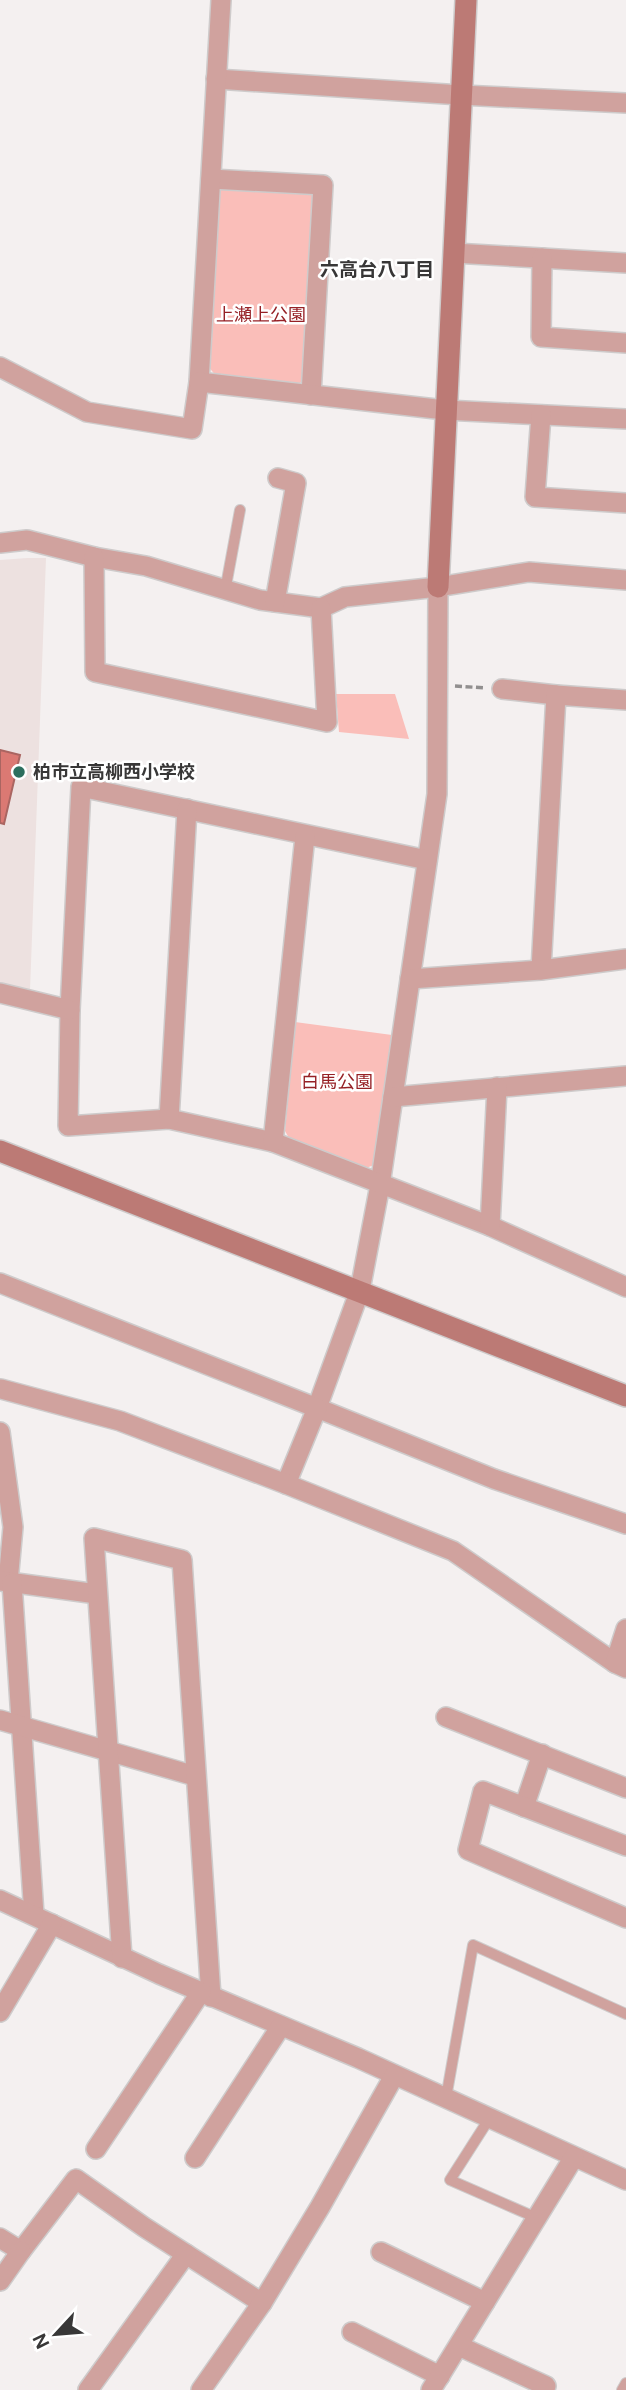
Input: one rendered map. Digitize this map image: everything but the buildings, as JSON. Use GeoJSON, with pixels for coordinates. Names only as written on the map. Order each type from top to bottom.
{"type":"FeatureCollection","features":[{"type":"Feature","properties":{"kind":"street"},"geometry":{"type":"LineString","coordinates":[[0,367],[87,412],[192,429],[199,382],[221,0]]}},
{"type":"Feature","properties":{"kind":"street"},"geometry":{"type":"LineString","coordinates":[[286,1484],[360,1290],[380,1185],[437,794],[438,587],[466,0]]}},
{"type":"Feature","properties":{"kind":"street"},"geometry":{"type":"LineString","coordinates":[[216,79],[626,103]]}},
{"type":"Feature","properties":{"kind":"street"},"geometry":{"type":"LineString","coordinates":[[211,179],[323,185],[311,395]]}},
{"type":"Feature","properties":{"kind":"street"},"geometry":{"type":"LineString","coordinates":[[454,253],[626,263]]}},
{"type":"Feature","properties":{"kind":"street"},"geometry":{"type":"LineString","coordinates":[[542,258],[541,337],[626,343]]}},
{"type":"Feature","properties":{"kind":"street"},"geometry":{"type":"LineString","coordinates":[[199,382],[445,410],[626,419]]}},
{"type":"Feature","properties":{"kind":"street"},"geometry":{"type":"LineString","coordinates":[[541,415],[535,496],[626,503]]}},
{"type":"Feature","properties":{"kind":"street"},"geometry":{"type":"LineString","coordinates":[[275,602],[296,483],[278,478]]}},
{"type":"Feature","properties":{"kind":"street"},"geometry":{"type":"LineString","coordinates":[[0,543],[27,540],[94,557],[146,566],[225,592],[260,600],[321,608],[345,597],[438,587],[530,572],[626,580]]}},
{"type":"Feature","properties":{"kind":"street"},"geometry":{"type":"LineString","coordinates":[[94,557],[95,672],[327,722],[321,608]]}},
{"type":"Feature","properties":{"kind":"street"},"geometry":{"type":"LineString","coordinates":[[502,689],[626,700]]}},
{"type":"Feature","properties":{"kind":"street"},"geometry":{"type":"LineString","coordinates":[[541,970],[556,695]]}},
{"type":"Feature","properties":{"kind":"street"},"geometry":{"type":"LineString","coordinates":[[427,860],[81,787],[70,1010],[68,1126],[169,1119],[273,1142],[490,1226],[626,1287]]}},
{"type":"Feature","properties":{"kind":"street"},"geometry":{"type":"LineString","coordinates":[[169,1119],[187,809]]}},
{"type":"Feature","properties":{"kind":"street"},"geometry":{"type":"LineString","coordinates":[[273,1142],[305,836]]}},
{"type":"Feature","properties":{"kind":"street"},"geometry":{"type":"LineString","coordinates":[[410,979],[541,970],[626,959]]}},
{"type":"Feature","properties":{"kind":"street"},"geometry":{"type":"LineString","coordinates":[[0,993],[70,1010]]}},
{"type":"Feature","properties":{"kind":"street"},"geometry":{"type":"LineString","coordinates":[[393,1097],[626,1076]]}},
{"type":"Feature","properties":{"kind":"street"},"geometry":{"type":"LineString","coordinates":[[490,1226],[497,1087]]}},
{"type":"Feature","properties":{"kind":"street"},"geometry":{"type":"LineString","coordinates":[[0,1151],[626,1396]]}},
{"type":"Feature","properties":{"kind":"street"},"geometry":{"type":"LineString","coordinates":[[1,1287],[495,1479],[626,1524]]}},
{"type":"Feature","properties":{"kind":"street"},"geometry":{"type":"LineString","coordinates":[[0,1383],[0,1391],[120,1421],[453,1551],[620,1665],[626,1629]]}},
{"type":"Feature","properties":{"kind":"street"},"geometry":{"type":"LineString","coordinates":[[0,1432],[13,1527],[6,1582],[21,1726],[34,1914]]}},
{"type":"Feature","properties":{"kind":"street"},"geometry":{"type":"LineString","coordinates":[[96,2149],[206,1994],[182,1560],[93,1538],[122,1958]]}},
{"type":"Feature","properties":{"kind":"street"},"geometry":{"type":"LineString","coordinates":[[6,1582],[97,1594]]}},
{"type":"Feature","properties":{"kind":"street"},"geometry":{"type":"LineString","coordinates":[[446,1717],[626,1788]]}},
{"type":"Feature","properties":{"kind":"street"},"geometry":{"type":"LineString","coordinates":[[0,1720],[195,1776]]}},
{"type":"Feature","properties":{"kind":"street"},"geometry":{"type":"LineString","coordinates":[[524,1807],[542,1754]]}},
{"type":"Feature","properties":{"kind":"street"},"geometry":{"type":"LineString","coordinates":[[626,1846],[483,1791],[468,1850],[626,1918]]}},
{"type":"Feature","properties":{"kind":"street"},"geometry":{"type":"LineString","coordinates":[[0,1900],[122,1958],[446,2098],[626,2180]]}},
{"type":"Feature","properties":{"kind":"street"},"geometry":{"type":"LineString","coordinates":[[0,2012],[52,1924]]}},
{"type":"Feature","properties":{"kind":"street"},"geometry":{"type":"LineString","coordinates":[[195,2158],[281,2026]]}},
{"type":"Feature","properties":{"kind":"street"},"geometry":{"type":"LineString","coordinates":[[201,2390],[262,2303],[394,2076]]}},
{"type":"Feature","properties":{"kind":"street"},"geometry":{"type":"LineString","coordinates":[[352,2332],[436,2383],[574,2157]]}},
{"type":"Feature","properties":{"kind":"street"},"geometry":{"type":"LineString","coordinates":[[0,2281],[76,2179],[262,2303]]}},
{"type":"Feature","properties":{"kind":"street"},"geometry":{"type":"LineString","coordinates":[[0,2238],[21,2251]]}},
{"type":"Feature","properties":{"kind":"street"},"geometry":{"type":"LineString","coordinates":[[381,2252],[485,2302]]}},
{"type":"Feature","properties":{"kind":"street"},"geometry":{"type":"LineString","coordinates":[[88,2390],[186,2254]]}},
{"type":"Feature","properties":{"kind":"street"},"geometry":{"type":"LineString","coordinates":[[459,2346],[546,2386]]}},
{"type":"Feature","properties":{"kind":"lane"},"geometry":{"type":"LineString","coordinates":[[225,592],[240,510]]}},
{"type":"Feature","properties":{"kind":"lane"},"geometry":{"type":"LineString","coordinates":[[446,2098],[473,1945],[626,2014]]}},
{"type":"Feature","properties":{"kind":"lane"},"geometry":{"type":"LineString","coordinates":[[489,2119],[450,2180],[537,2218]]}},
{"type":"Feature","properties":{"kind":"lane"},"geometry":{"type":"LineString","coordinates":[[622,2390],[626,2383]]}},
{"type":"Feature","properties":{"kind":"path"},"geometry":{"type":"LineString","coordinates":[[437,685],[502,689]]}},
{"type":"Feature","properties":{"kind":"shaded area","name":"柏市立高柳西小学校"},"geometry":{"type":"Polygon","coordinates":[[[46,558],[30,991],[0,983],[0,560],[46,558]]]}},
{"type":"Feature","properties":{"kind":"shaded area"},"geometry":{"type":"Polygon","coordinates":[[[0,750],[20,755],[4,824],[0,823],[0,750]]]}},
{"type":"Feature","properties":{"kind":"green space","name":"上瀬上公園"},"geometry":{"type":"Polygon","coordinates":[[[224,187],[310,188],[318,198],[308,377],[297,385],[216,376],[208,366],[218,193],[224,187]]]}},
{"type":"Feature","properties":{"kind":"green space"},"geometry":{"type":"Polygon","coordinates":[[[336,694],[395,694],[409,739],[339,732],[336,694]]]}},
{"type":"Feature","properties":{"kind":"green space","name":"白馬公園"},"geometry":{"type":"Polygon","coordinates":[[[295,1022],[392,1035],[374,1165],[366,1168],[290,1140],[285,1131],[295,1022]]]}},
{"type":"Feature","properties":{"kind":"place","name":"柏市立高柳西小学校"},"geometry":{"type":"Point","coordinates":[19,772]}},
{"type":"Feature","properties":{"kind":"district","name":"六高台八丁目"},"geometry":{"type":"Point","coordinates":[377,269]}}]}
